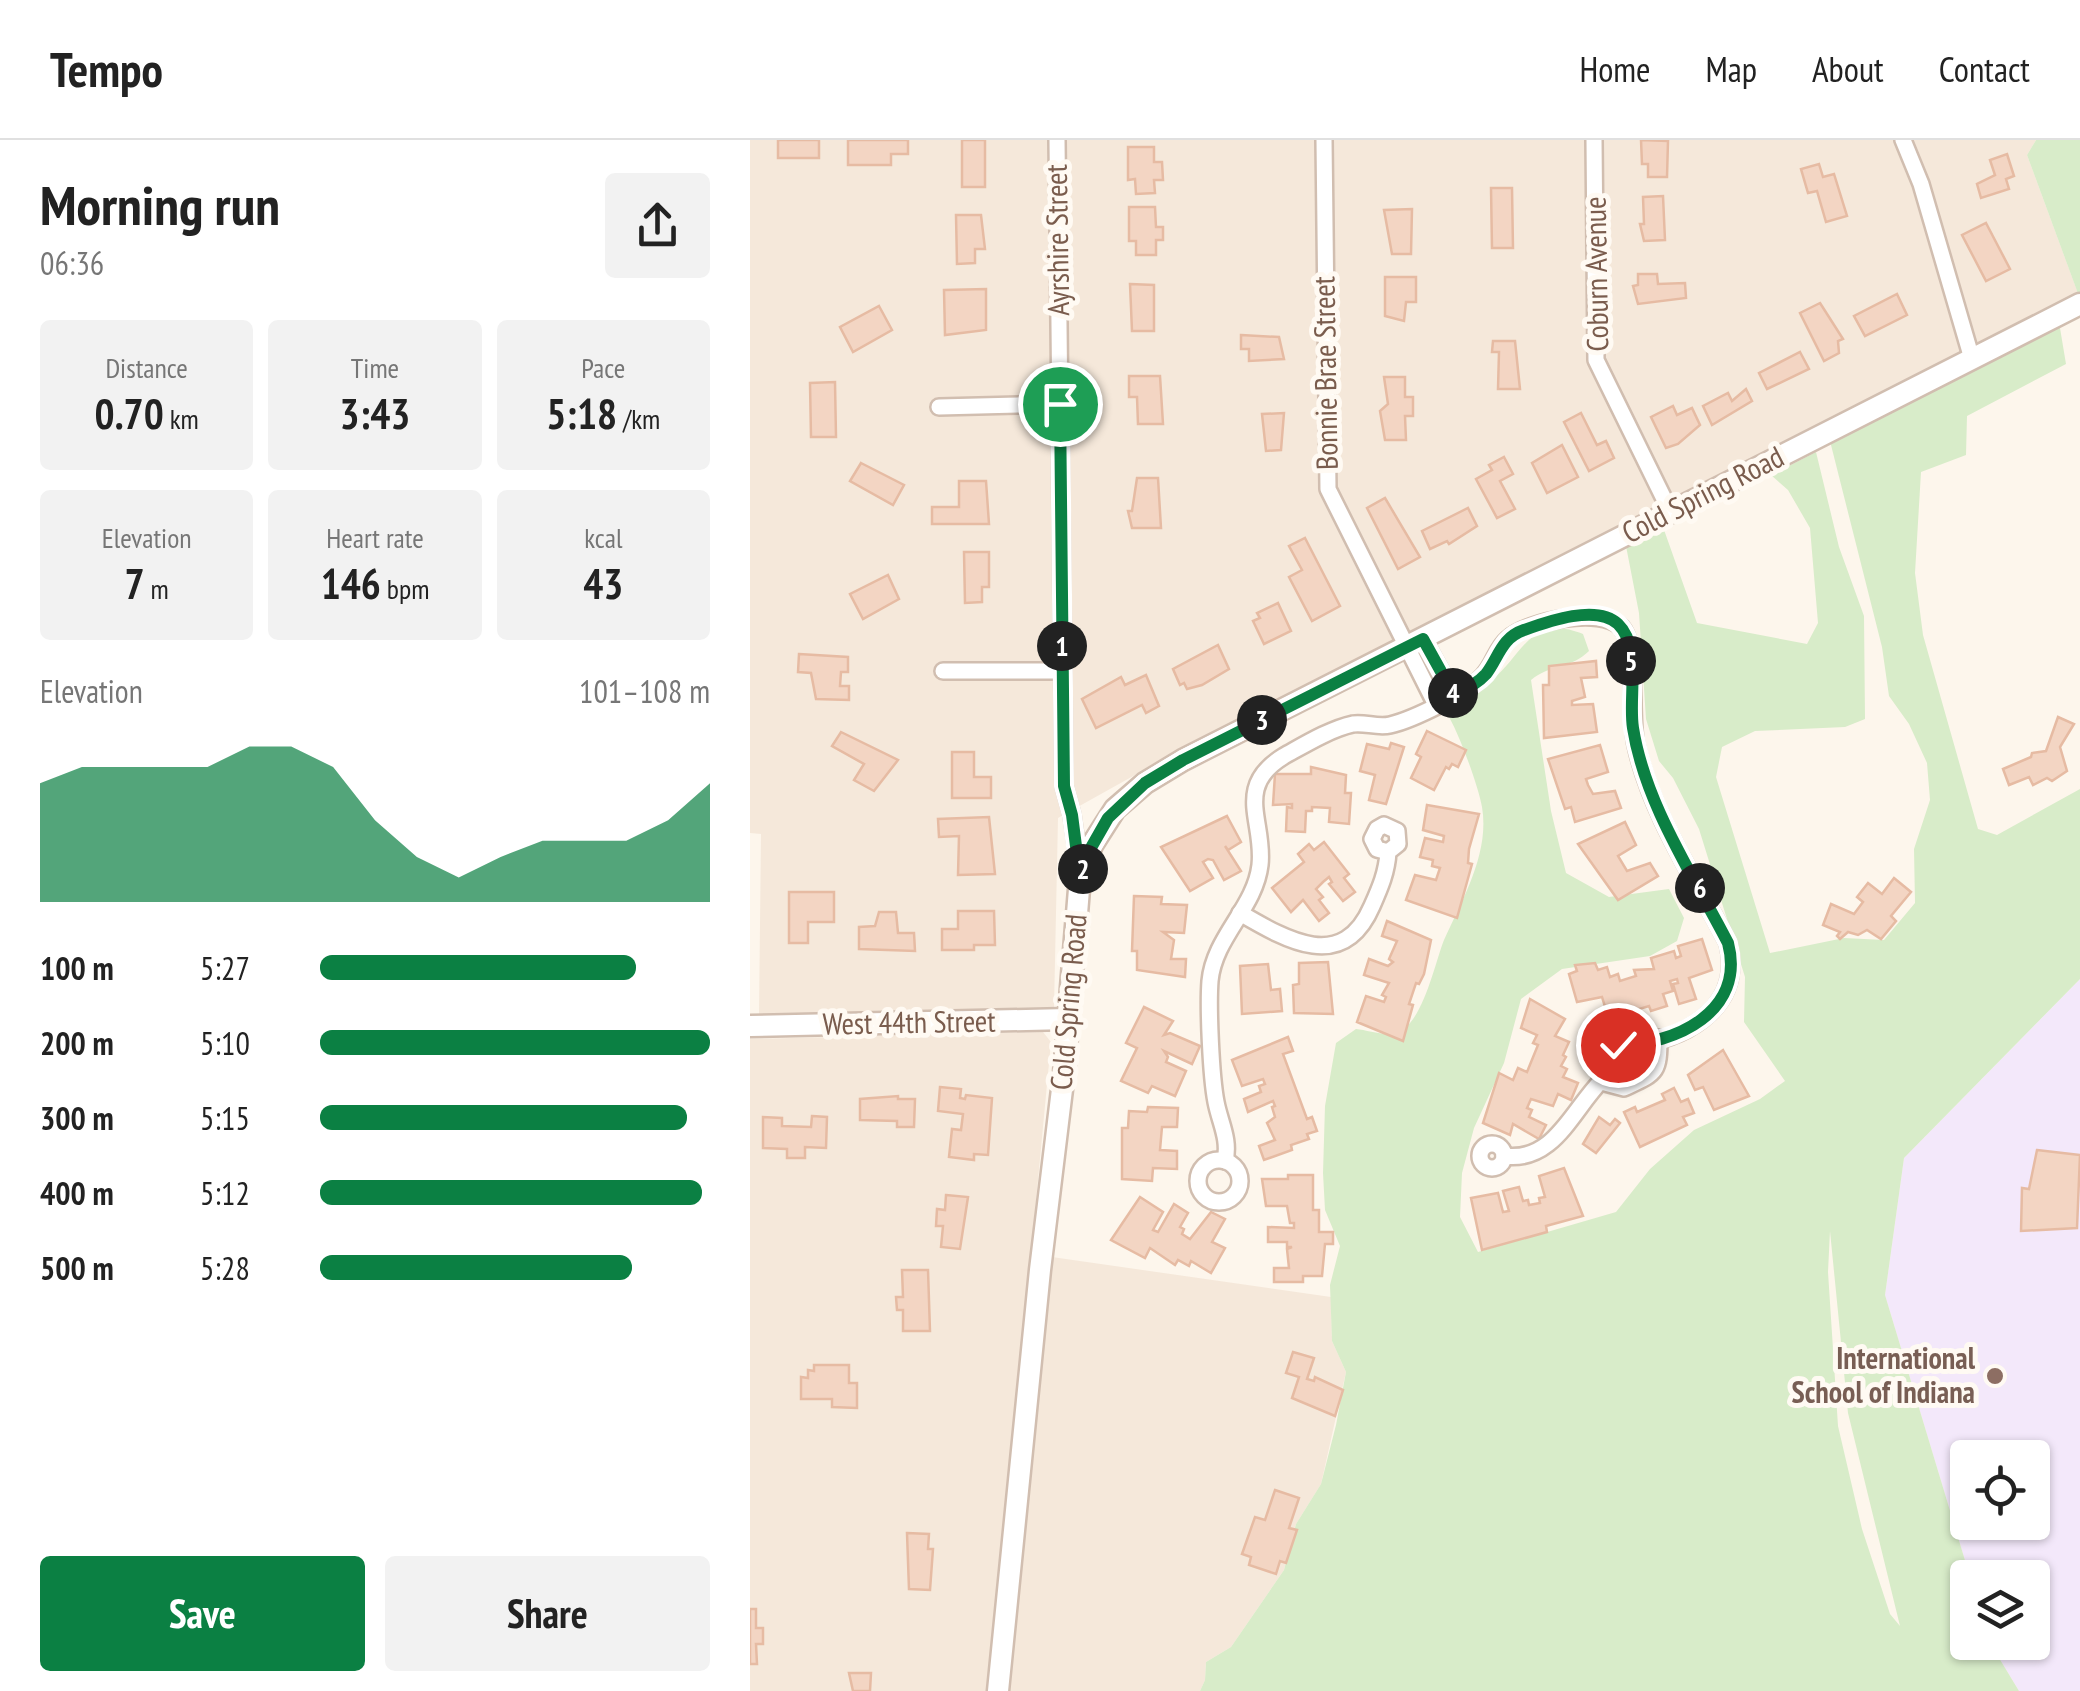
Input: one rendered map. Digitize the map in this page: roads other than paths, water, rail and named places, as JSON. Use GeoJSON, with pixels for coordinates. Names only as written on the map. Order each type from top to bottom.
{"type":"FeatureCollection","features":[{"type":"Feature","properties":{"kind":"street","name":"Ayrshire Street"},"geometry":{"type":"LineString","coordinates":[[1057,140],[1064,786],[1080,877]]}},
{"type":"Feature","properties":{"kind":"street","name":"Bonnie Brae Street"},"geometry":{"type":"LineString","coordinates":[[1324,140],[1328,489],[1414,643]]}},
{"type":"Feature","properties":{"kind":"street","name":"Coburn Avenue"},"geometry":{"type":"LineString","coordinates":[[1594,140],[1596,360],[1670,511]]}},
{"type":"Feature","properties":{"kind":"street"},"geometry":{"type":"LineString","coordinates":[[1903,140],[1921,184],[1972,359]]}},
{"type":"Feature","properties":{"kind":"street","name":"Cold Spring Road"},"geometry":{"type":"LineString","coordinates":[[998,1691],[1080,877],[1108,818],[1145,783],[1183,760],[2080,304]]}},
{"type":"Feature","properties":{"kind":"street"},"geometry":{"type":"LineString","coordinates":[[939,407],[1060,404]]}},
{"type":"Feature","properties":{"kind":"street"},"geometry":{"type":"LineString","coordinates":[[1225,1160],[1227,1142],[1214,1094],[1209,993],[1216,954],[1260,871],[1254,802],[1266,771],[1282,758],[1341,728],[1358,723],[1395,724],[1454,695],[1479,681],[1508,638],[1524,629],[1589,614],[1606,617],[1621,626],[1631,648],[1630,709],[1640,761],[1650,790],[1728,943],[1732,967],[1728,989],[1705,1020],[1659,1038],[1608,1048],[1598,1063],[1602,1080],[1610,1087],[1624,1088],[1654,1074],[1659,1064],[1659,1038]]}},
{"type":"Feature","properties":{"kind":"street"},"geometry":{"type":"LineString","coordinates":[[1414,643],[1454,695]]}},
{"type":"Feature","properties":{"kind":"street"},"geometry":{"type":"LineString","coordinates":[[1414,643],[1436,704]]}},
{"type":"Feature","properties":{"kind":"street"},"geometry":{"type":"LineString","coordinates":[[943,671],[1063,671]]}},
{"type":"Feature","properties":{"kind":"street"},"geometry":{"type":"LineString","coordinates":[[1240,913],[1300,943],[1334,946],[1349,941],[1364,925],[1384,880],[1388,852]]}},
{"type":"Feature","properties":{"kind":"street","name":"West 44th Street"},"geometry":{"type":"LineString","coordinates":[[750,1026],[1068,1019]]}},
{"type":"Feature","properties":{"kind":"street"},"geometry":{"type":"LineString","coordinates":[[1504,1156],[1519,1158],[1548,1148],[1602,1080]]}},
{"type":"Feature","properties":{"kind":"place","name":"International School of Indiana"},"geometry":{"type":"Point","coordinates":[1995,1376]}}]}
